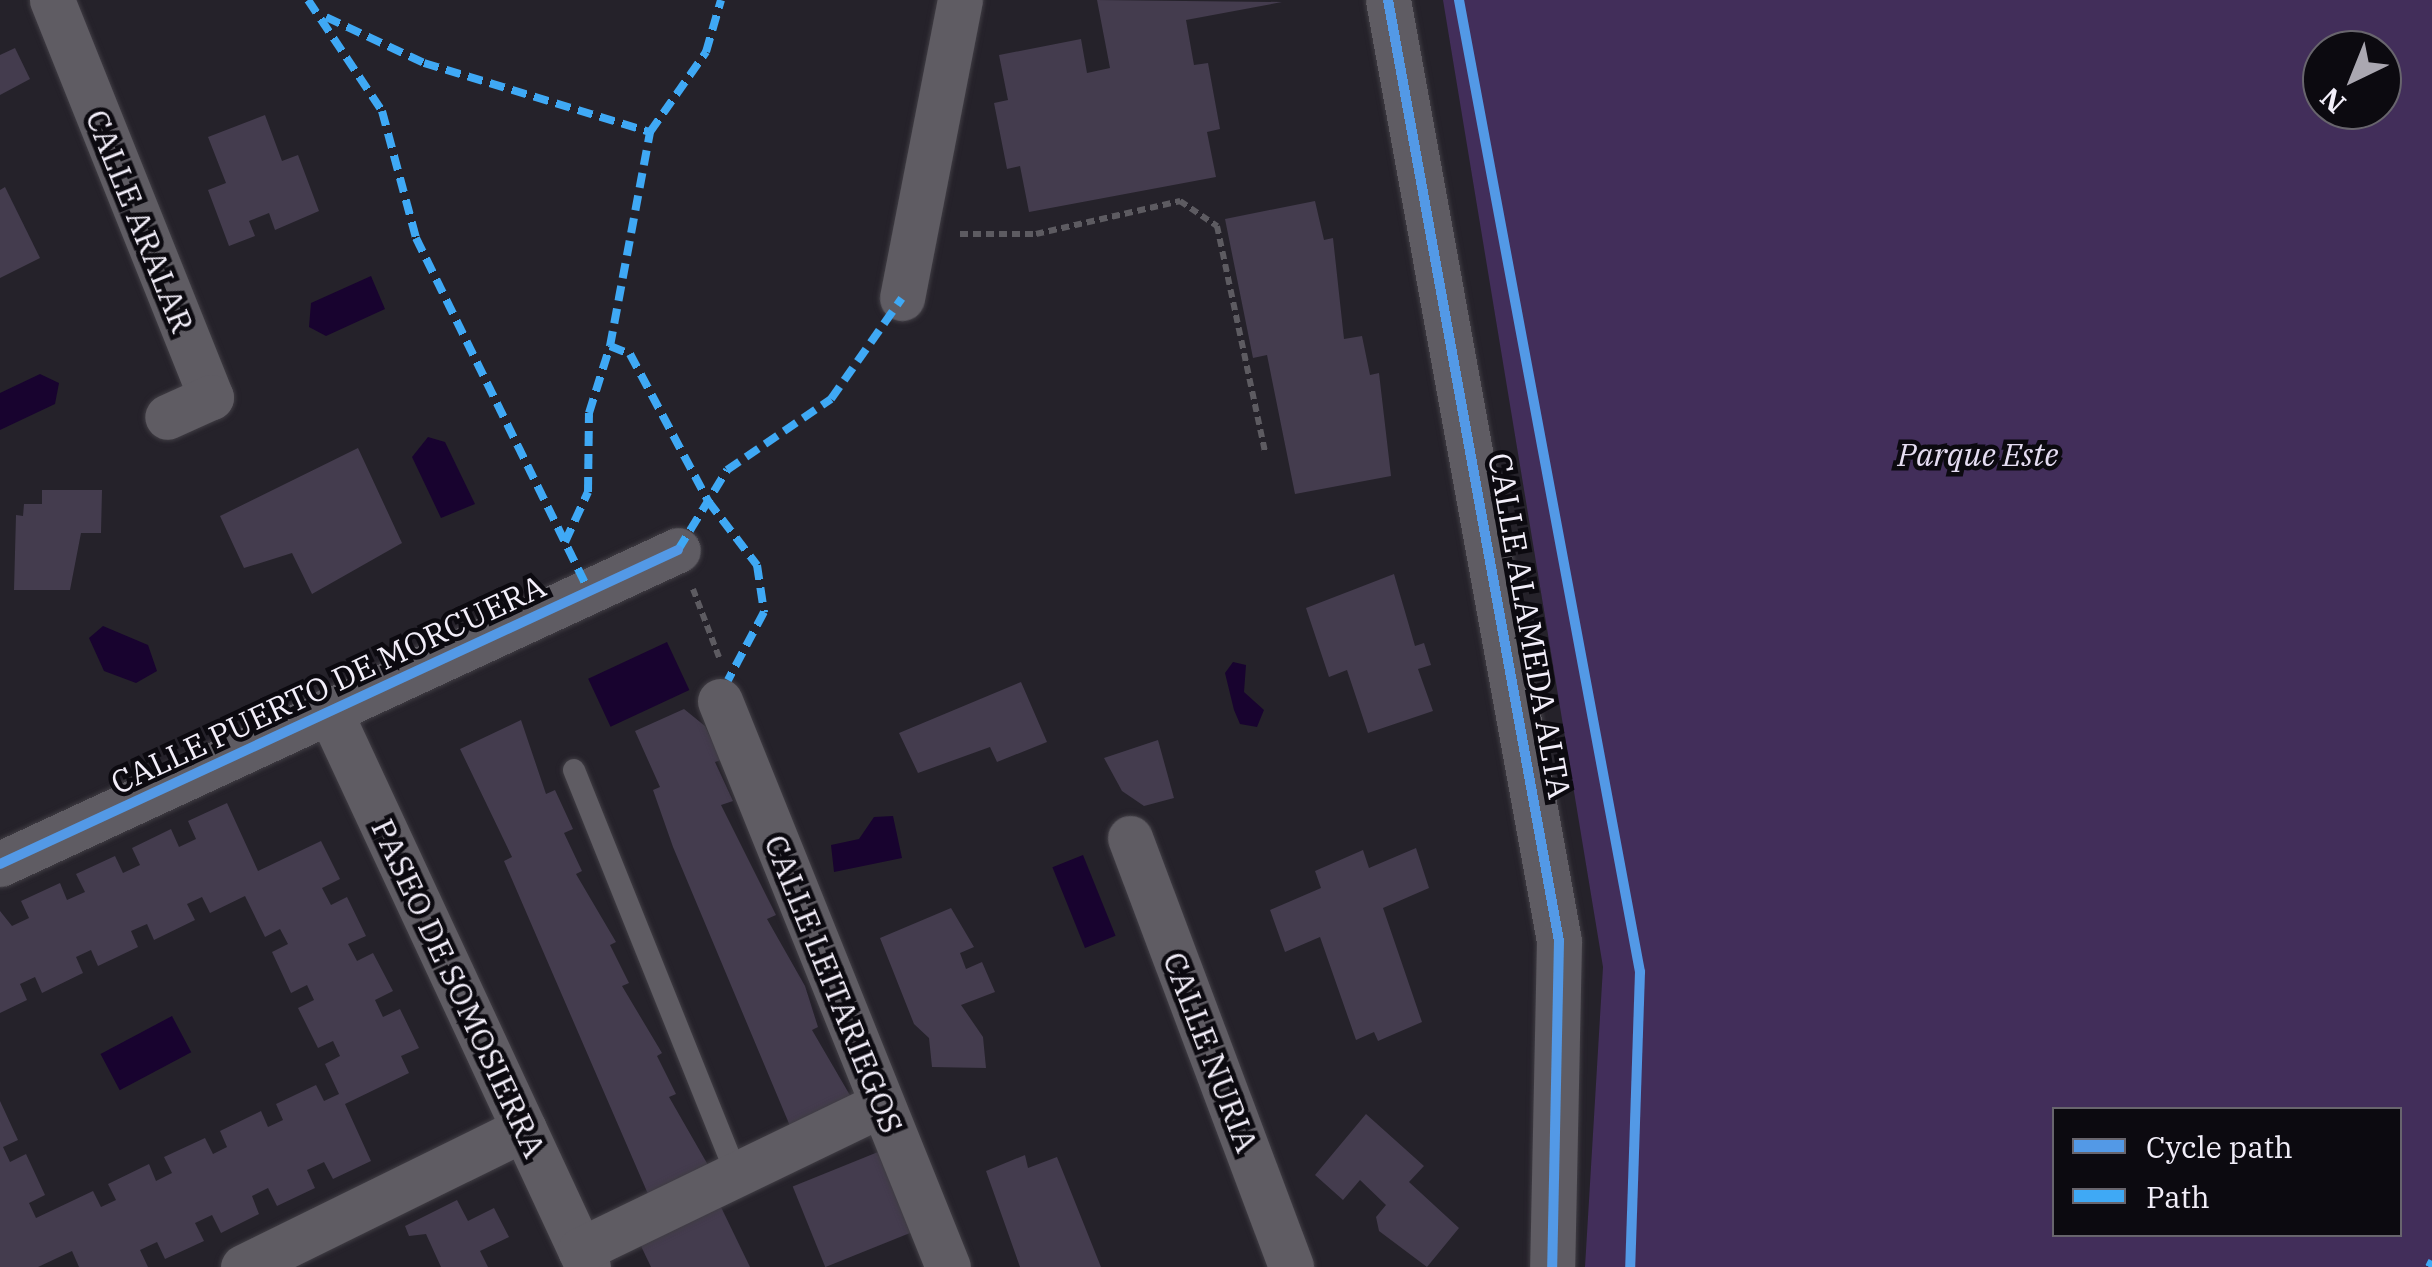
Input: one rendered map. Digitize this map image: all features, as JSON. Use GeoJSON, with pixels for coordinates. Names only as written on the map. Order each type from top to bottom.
{"type":"FeatureCollection","features":[{"type":"Feature","properties":{"kind":"street","name":"CALLE ARALAR"},"geometry":{"type":"LineString","coordinates":[[52,0],[211,397],[167,417]]}},
{"type":"Feature","properties":{"kind":"street"},"geometry":{"type":"LineString","coordinates":[[902,298],[919,234],[960,0]]}},
{"type":"Feature","properties":{"kind":"street","name":"CALLE ALAMEDA ALTA"},"geometry":{"type":"LineString","coordinates":[[1388,0],[1559,941],[1552,1267]]}},
{"type":"Feature","properties":{"kind":"street","name":"CALLE PUERTO DE MORCUERA"},"geometry":{"type":"LineString","coordinates":[[0,864],[678,550]]}},
{"type":"Feature","properties":{"kind":"street","name":"CALLE LEITARIEGOS"},"geometry":{"type":"LineString","coordinates":[[720,702],[948,1267]]}},
{"type":"Feature","properties":{"kind":"street","name":"PASEO DE SOMOSIERRA"},"geometry":{"type":"LineString","coordinates":[[329,710],[584,1258]]}},
{"type":"Feature","properties":{"kind":"street","name":"CALLE NURIA"},"geometry":{"type":"LineString","coordinates":[[1130,838],[1291,1267]]}},
{"type":"Feature","properties":{"kind":"street"},"geometry":{"type":"LineString","coordinates":[[584,1258],[736,1174],[882,1104]]}},
{"type":"Feature","properties":{"kind":"street"},"geometry":{"type":"LineString","coordinates":[[242,1267],[524,1128]]}},
{"type":"Feature","properties":{"kind":"lane"},"geometry":{"type":"LineString","coordinates":[[574,770],[736,1174]]}},
{"type":"Feature","properties":{"kind":"path"},"geometry":{"type":"LineString","coordinates":[[919,234],[1036,234],[1180,201],[1217,226],[1265,450]]}},
{"type":"Feature","properties":{"kind":"path"},"geometry":{"type":"LineString","coordinates":[[696,598],[715,647]]}},
{"type":"Feature","properties":{"kind":"green space","name":"Parque Este"},"geometry":{"type":"Polygon","coordinates":[[[1443,0],[2432,0],[2432,1267],[1585,1267],[1603,967],[1443,0]]]}},
{"type":"Feature","properties":{"kind":"shaded area"},"geometry":{"type":"Polygon","coordinates":[[[371,276],[385,309],[326,336],[309,327],[311,303],[371,276]]]}},
{"type":"Feature","properties":{"kind":"shaded area"},"geometry":{"type":"Polygon","coordinates":[[[40,374],[59,383],[55,404],[0,430],[0,393],[40,374]]]}},
{"type":"Feature","properties":{"kind":"shaded area"},"geometry":{"type":"Polygon","coordinates":[[[428,437],[445,442],[475,504],[441,518],[412,457],[428,437]]]}},
{"type":"Feature","properties":{"kind":"shaded area"},"geometry":{"type":"Polygon","coordinates":[[[103,626],[148,645],[157,671],[136,683],[104,671],[89,638],[103,626]]]}},
{"type":"Feature","properties":{"kind":"shaded area"},"geometry":{"type":"Polygon","coordinates":[[[667,642],[689,690],[611,727],[588,679],[667,642]]]}},
{"type":"Feature","properties":{"kind":"shaded area"},"geometry":{"type":"Polygon","coordinates":[[[1233,662],[1246,665],[1244,692],[1264,710],[1257,727],[1240,724],[1234,710],[1225,673],[1233,662]]]}},
{"type":"Feature","properties":{"kind":"shaded area"},"geometry":{"type":"Polygon","coordinates":[[[893,816],[902,858],[834,872],[831,845],[859,839],[874,817],[893,816]]]}},
{"type":"Feature","properties":{"kind":"shaded area"},"geometry":{"type":"Polygon","coordinates":[[[1083,855],[1116,936],[1085,948],[1052,867],[1083,855]]]}},
{"type":"Feature","properties":{"kind":"shaded area"},"geometry":{"type":"Polygon","coordinates":[[[172,1016],[191,1052],[120,1090],[100,1054],[172,1016]]]}},
{"type":"Feature","properties":{"kind":"building"},"geometry":{"type":"Polygon","coordinates":[[[1097,0],[1282,2],[1186,20],[1194,65],[1208,63],[1220,129],[1207,132],[1216,177],[1029,212],[1020,166],[1007,169],[994,103],[1008,100],[999,55],[1081,39],[1087,73],[1110,68],[1097,0]]]}},
{"type":"Feature","properties":{"kind":"building"},"geometry":{"type":"Polygon","coordinates":[[[15,48],[30,79],[0,95],[0,55],[15,48]]]}},
{"type":"Feature","properties":{"kind":"building"},"geometry":{"type":"Polygon","coordinates":[[[265,115],[282,161],[298,155],[319,211],[275,230],[269,213],[249,221],[255,236],[229,246],[208,190],[226,183],[208,137],[265,115]]]}},
{"type":"Feature","properties":{"kind":"building"},"geometry":{"type":"Polygon","coordinates":[[[5,187],[40,258],[0,278],[0,190],[5,187]]]}},
{"type":"Feature","properties":{"kind":"building"},"geometry":{"type":"Polygon","coordinates":[[[1315,201],[1324,240],[1333,238],[1344,339],[1362,336],[1370,375],[1379,373],[1391,476],[1295,494],[1267,355],[1253,358],[1225,219],[1315,201]]]}},
{"type":"Feature","properties":{"kind":"building"},"geometry":{"type":"Polygon","coordinates":[[[358,448],[402,543],[312,594],[292,553],[244,568],[220,516],[358,448]]]}},
{"type":"Feature","properties":{"kind":"building"},"geometry":{"type":"Polygon","coordinates":[[[42,490],[102,490],[101,533],[81,533],[70,590],[14,590],[16,515],[23,516],[24,504],[42,504],[42,490]]]}},
{"type":"Feature","properties":{"kind":"building"},"geometry":{"type":"Polygon","coordinates":[[[1394,574],[1415,646],[1424,643],[1431,665],[1418,669],[1433,711],[1368,733],[1347,670],[1329,677],[1306,608],[1394,574]]]}},
{"type":"Feature","properties":{"kind":"building"},"geometry":{"type":"Polygon","coordinates":[[[1021,682],[1047,742],[997,762],[990,747],[918,773],[899,733],[1021,682]]]}},
{"type":"Feature","properties":{"kind":"building"},"geometry":{"type":"Polygon","coordinates":[[[684,709],[705,726],[721,760],[715,762],[733,801],[721,805],[776,915],[767,919],[805,986],[818,1027],[812,1030],[851,1097],[790,1126],[673,847],[653,790],[660,787],[635,731],[684,709]]]}},
{"type":"Feature","properties":{"kind":"building"},"geometry":{"type":"Polygon","coordinates":[[[521,720],[546,794],[555,790],[573,829],[564,833],[582,871],[576,874],[616,942],[610,945],[629,983],[622,986],[662,1053],[657,1056],[676,1094],[669,1097],[708,1165],[648,1194],[504,861],[512,857],[460,749],[521,720]]]}},
{"type":"Feature","properties":{"kind":"building"},"geometry":{"type":"Polygon","coordinates":[[[1158,740],[1174,798],[1144,806],[1122,791],[1104,758],[1158,740]]]}},
{"type":"Feature","properties":{"kind":"building"},"geometry":{"type":"Polygon","coordinates":[[[227,803],[258,871],[321,841],[340,879],[322,888],[331,905],[347,897],[366,936],[348,944],[357,961],[373,953],[393,991],[375,1000],[383,1017],[400,1009],[419,1048],[401,1056],[409,1073],[345,1104],[371,1161],[333,1179],[324,1162],[307,1170],[315,1188],[277,1206],[268,1188],[252,1196],[259,1214],[221,1233],[212,1215],[195,1223],[204,1241],[165,1259],[157,1242],[140,1250],[148,1267],[79,1267],[72,1251],[38,1267],[0,1267],[0,1101],[18,1140],[3,1147],[10,1162],[26,1154],[45,1195],[29,1203],[36,1218],[93,1191],[101,1207],[116,1200],[108,1184],[149,1164],[156,1181],[172,1173],[164,1157],[205,1138],[213,1154],[227,1147],[220,1131],[261,1111],[268,1127],[283,1120],[276,1104],[316,1085],[324,1101],[339,1094],[325,1064],[340,1056],[333,1041],[318,1048],[298,1008],[314,1000],[307,985],[291,993],[272,952],[288,944],[280,929],[265,937],[245,896],[210,913],[202,897],[187,904],[195,920],[154,940],[147,924],[131,931],[138,947],[98,966],[91,950],[76,957],[83,973],[42,993],[35,977],[20,984],[27,1000],[0,1013],[0,911],[12,926],[29,918],[21,901],[60,883],[67,900],[85,892],[76,874],[115,856],[123,873],[140,865],[132,848],[171,829],[179,847],[196,839],[188,821],[227,803]]]}},
{"type":"Feature","properties":{"kind":"building"},"geometry":{"type":"Polygon","coordinates":[[[1416,848],[1429,888],[1383,908],[1422,1022],[1378,1041],[1374,1032],[1356,1040],[1320,937],[1285,952],[1270,910],[1321,888],[1315,871],[1363,850],[1369,868],[1416,848]]]}},
{"type":"Feature","properties":{"kind":"building"},"geometry":{"type":"Polygon","coordinates":[[[951,908],[974,947],[960,953],[966,969],[982,962],[995,992],[961,1005],[983,1037],[986,1068],[932,1067],[929,1038],[914,1024],[880,938],[951,908]]]}},
{"type":"Feature","properties":{"kind":"building"},"geometry":{"type":"Polygon","coordinates":[[[1366,1114],[1424,1166],[1409,1182],[1459,1228],[1427,1267],[1379,1231],[1376,1217],[1386,1205],[1360,1180],[1343,1200],[1315,1175],[1366,1114]]]}},
{"type":"Feature","properties":{"kind":"building"},"geometry":{"type":"Polygon","coordinates":[[[878,1152],[911,1233],[825,1267],[793,1186],[878,1152]]]}},
{"type":"Feature","properties":{"kind":"building"},"geometry":{"type":"Polygon","coordinates":[[[1025,1155],[1028,1168],[1057,1157],[1101,1267],[1020,1267],[986,1171],[1025,1155]]]}},
{"type":"Feature","properties":{"kind":"building"},"geometry":{"type":"Polygon","coordinates":[[[457,1200],[468,1221],[494,1208],[509,1237],[480,1251],[488,1267],[441,1267],[426,1234],[409,1236],[405,1226],[457,1200]]]}},
{"type":"Feature","properties":{"kind":"building"},"geometry":{"type":"Polygon","coordinates":[[[720,1205],[750,1267],[651,1267],[640,1244],[720,1205]]]}},
{"type":"Feature","properties":{"kind":"marked path"},"geometry":{"type":"LineString","coordinates":[[308,0],[382,111],[416,238],[589,591]]}},
{"type":"Feature","properties":{"kind":"marked path"},"geometry":{"type":"LineString","coordinates":[[565,542],[588,492],[589,413],[610,346],[650,132],[706,52],[721,0]]}},
{"type":"Feature","properties":{"kind":"marked path"},"geometry":{"type":"LineString","coordinates":[[326,17],[424,63],[650,132]]}},
{"type":"Feature","properties":{"kind":"marked path"},"geometry":{"type":"LineString","coordinates":[[678,550],[727,470],[831,399],[902,298]]}},
{"type":"Feature","properties":{"kind":"marked path"},"geometry":{"type":"LineString","coordinates":[[610,346],[630,354],[708,501],[757,565],[764,612],[728,680]]}},
{"type":"Feature","properties":{"kind":"marked path"},"geometry":{"type":"LineString","coordinates":[[2429,1267],[2432,1261]]}},
{"type":"Feature","properties":{"kind":"cycle path"},"geometry":{"type":"LineString","coordinates":[[1388,0],[1559,941],[1552,1267]]}},
{"type":"Feature","properties":{"kind":"cycle path"},"geometry":{"type":"LineString","coordinates":[[1459,0],[1640,972],[1630,1267]]}},
{"type":"Feature","properties":{"kind":"cycle path"},"geometry":{"type":"LineString","coordinates":[[0,864],[678,550]]}}]}
